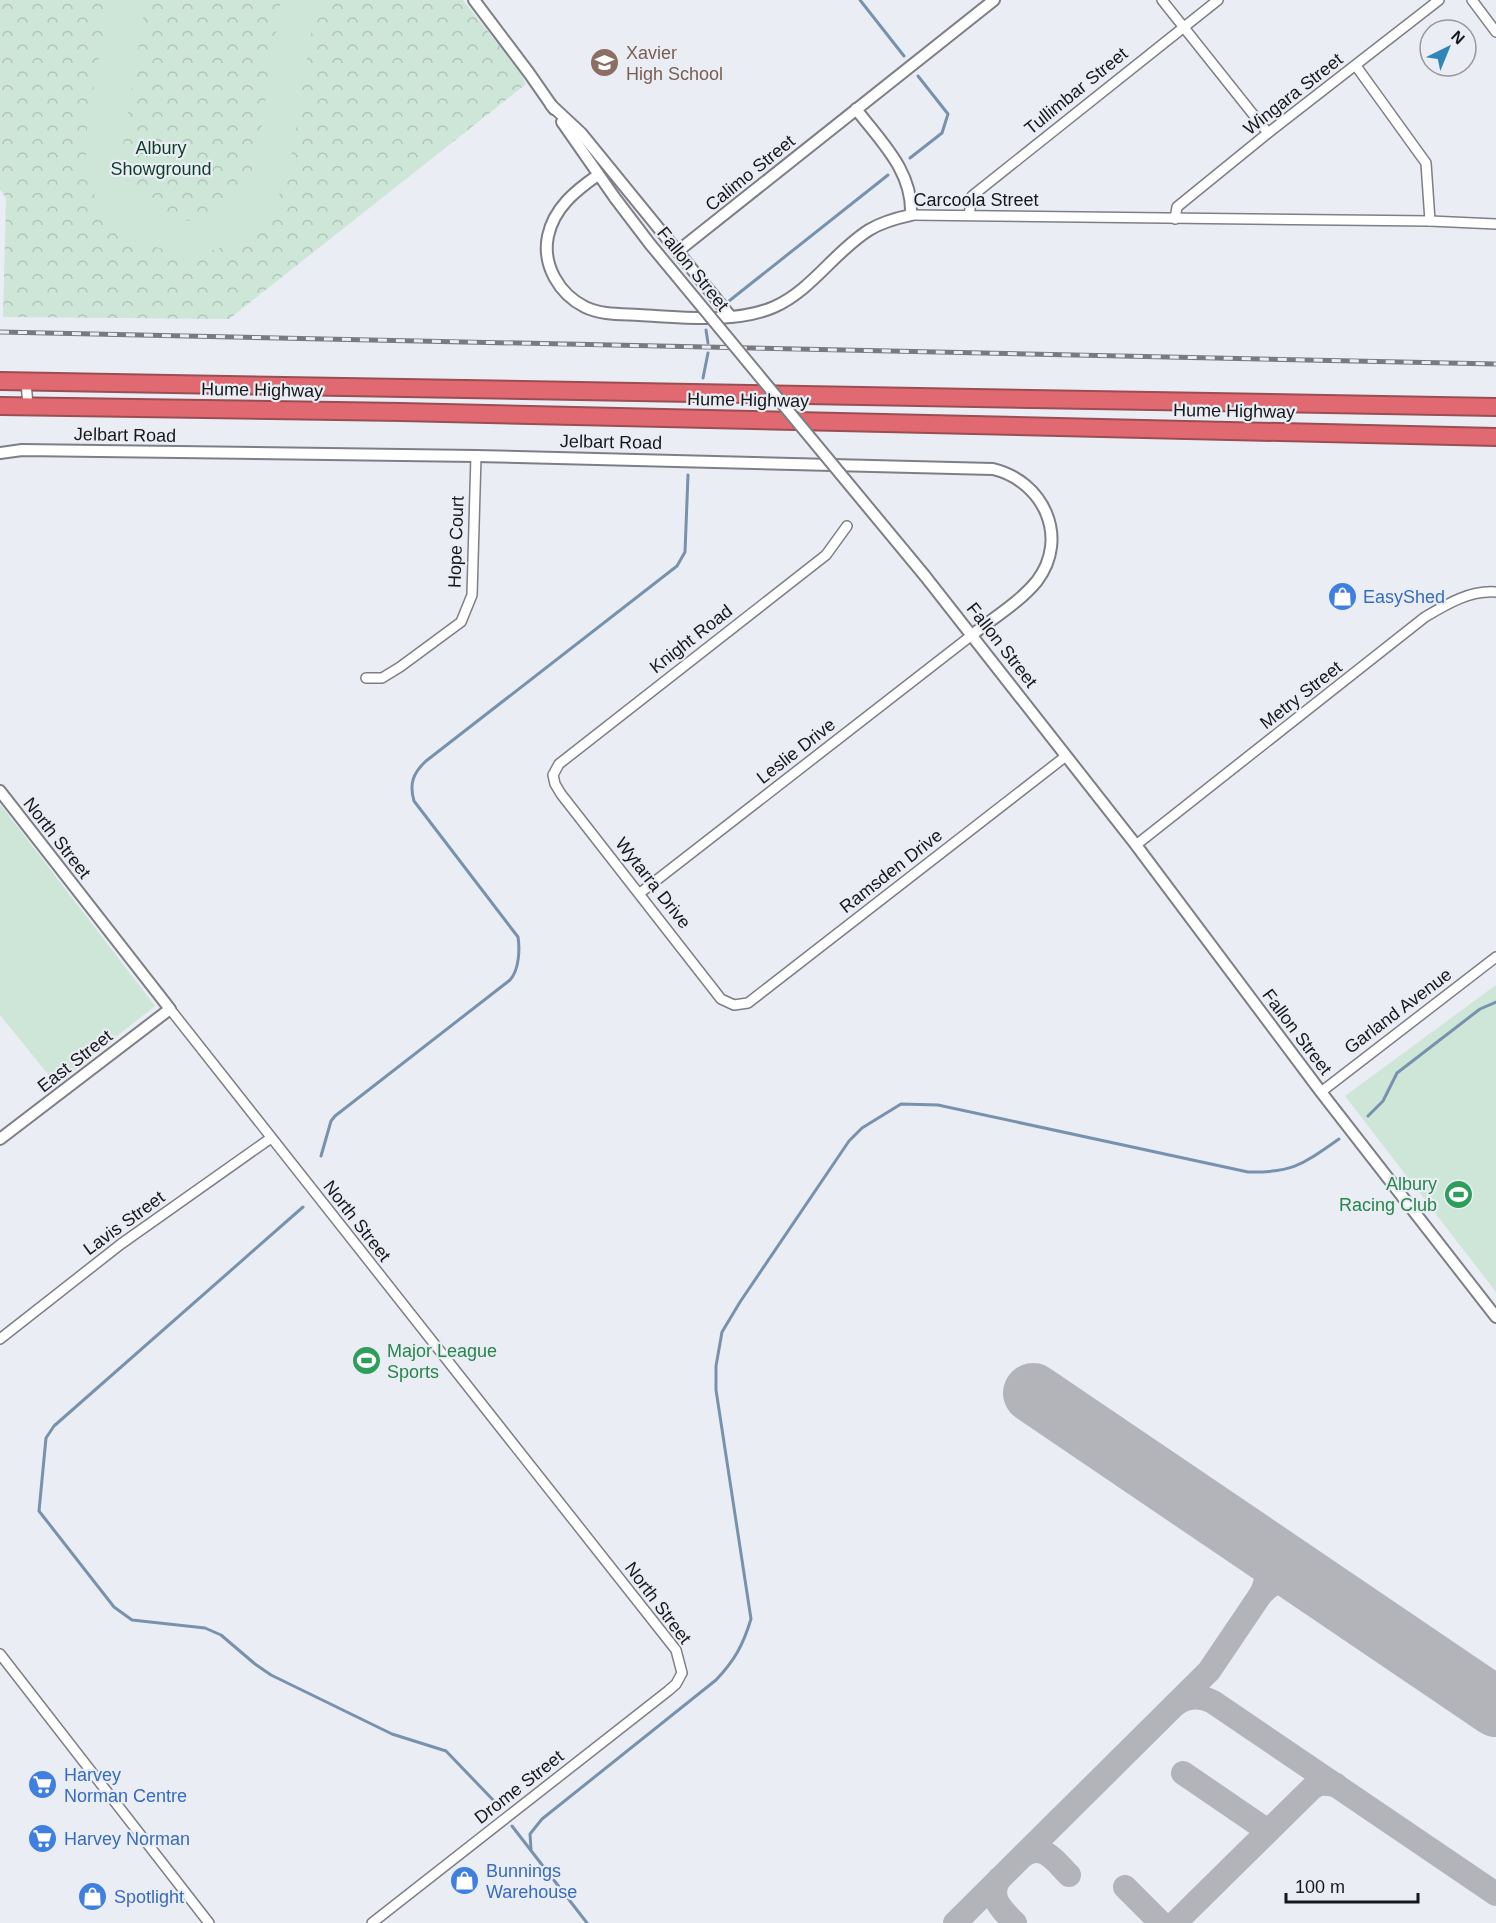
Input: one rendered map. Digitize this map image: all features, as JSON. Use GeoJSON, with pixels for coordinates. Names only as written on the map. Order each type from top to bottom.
{"type":"FeatureCollection","features":[{"type":"Feature","properties":{"kind":"highway","name":"Hume Highway"},"geometry":{"type":"LineString","coordinates":[[0,381],[1496,407]]}},
{"type":"Feature","properties":{"kind":"highway","name":"Hume Highway"},"geometry":{"type":"LineString","coordinates":[[0,406],[402,412],[1496,437]]}},
{"type":"Feature","properties":{"kind":"street","name":"Fallon Street"},"geometry":{"type":"LineString","coordinates":[[474,0],[523,64],[598,175],[650,244],[972,635],[1136,845],[1320,1092],[1496,1317]]}},
{"type":"Feature","properties":{"kind":"street","name":"Calimo Street"},"geometry":{"type":"LineString","coordinates":[[678,251],[994,0]]}},
{"type":"Feature","properties":{"kind":"street"},"geometry":{"type":"LineString","coordinates":[[1162,0],[1268,133]]}},
{"type":"Feature","properties":{"kind":"street","name":"Tullimbar Street"},"geometry":{"type":"LineString","coordinates":[[969,215],[972,196],[1218,0]]}},
{"type":"Feature","properties":{"kind":"street","name":"Wingara Street"},"geometry":{"type":"LineString","coordinates":[[1175,219],[1177,207],[1439,0]]}},
{"type":"Feature","properties":{"kind":"street"},"geometry":{"type":"LineString","coordinates":[[1472,0],[1496,32]]}},
{"type":"Feature","properties":{"kind":"street"},"geometry":{"type":"LineString","coordinates":[[1356,66],[1426,163],[1430,221]]}},
{"type":"Feature","properties":{"kind":"street"},"geometry":{"type":"LineString","coordinates":[[550,105],[581,133],[731,317]]}},
{"type":"Feature","properties":{"kind":"street"},"geometry":{"type":"LineString","coordinates":[[856,109],[899,164],[910,190],[911,215]]}},
{"type":"Feature","properties":{"kind":"street","name":"Carcoola Street"},"geometry":{"type":"LineString","coordinates":[[598,175],[568,198],[557,212],[550,228],[546,244],[548,262],[556,280],[566,293],[586,308],[604,313],[675,317],[731,317],[773,307],[795,296],[870,229],[890,220],[911,215],[1430,221],[1496,224]]}},
{"type":"Feature","properties":{"kind":"street"},"geometry":{"type":"LineString","coordinates":[[26,382],[28,406]]}},
{"type":"Feature","properties":{"kind":"street","name":"Jelbart Road"},"geometry":{"type":"LineString","coordinates":[[0,453],[22,450],[476,456],[963,467],[1004,471],[1023,482],[1035,493],[1042,504],[1050,528],[1051,544],[1043,572],[1035,583],[972,635]]}},
{"type":"Feature","properties":{"kind":"street","name":"Hope Court"},"geometry":{"type":"LineString","coordinates":[[366,678],[382,678],[391,673],[461,622],[472,595],[476,456]]}},
{"type":"Feature","properties":{"kind":"street","name":"Knight Road"},"geometry":{"type":"LineString","coordinates":[[553,775],[559,764],[826,555],[848,526]]}},
{"type":"Feature","properties":{"kind":"street","name":"Metry Street"},"geometry":{"type":"LineString","coordinates":[[1136,845],[1425,617],[1456,599],[1496,592]]}},
{"type":"Feature","properties":{"kind":"street","name":"Leslie Drive"},"geometry":{"type":"LineString","coordinates":[[640,893],[972,635]]}},
{"type":"Feature","properties":{"kind":"street","name":"Ramsden Drive"},"geometry":{"type":"LineString","coordinates":[[734,1005],[748,1003],[1066,756]]}},
{"type":"Feature","properties":{"kind":"street","name":"Wytarra Drive"},"geometry":{"type":"LineString","coordinates":[[553,775],[561,794],[721,999],[734,1005]]}},
{"type":"Feature","properties":{"kind":"street","name":"North Street"},"geometry":{"type":"LineString","coordinates":[[0,791],[676,1650],[682,1673]]}},
{"type":"Feature","properties":{"kind":"street","name":"Garland Avenue"},"geometry":{"type":"LineString","coordinates":[[1320,1092],[1496,957]]}},
{"type":"Feature","properties":{"kind":"street","name":"East Street"},"geometry":{"type":"LineString","coordinates":[[0,1140],[170,1009]]}},
{"type":"Feature","properties":{"kind":"street","name":"Lavis Street"},"geometry":{"type":"LineString","coordinates":[[0,1339],[121,1244],[271,1138]]}},
{"type":"Feature","properties":{"kind":"street"},"geometry":{"type":"LineString","coordinates":[[0,1654],[209,1923]]}},
{"type":"Feature","properties":{"kind":"street","name":"Drome Street"},"geometry":{"type":"LineString","coordinates":[[372,1923],[668,1691],[676,1684],[682,1673]]}},
{"type":"Feature","properties":{"kind":"green space","name":"Albury Showground"},"geometry":{"type":"Polygon","coordinates":[[[0,0],[463,0],[519,71],[526,84],[229,319],[3,317],[6,198],[0,190],[0,0]]]}},
{"type":"Feature","properties":{"kind":"green space"},"geometry":{"type":"Polygon","coordinates":[[[109,0],[146,0],[123,145],[127,179],[137,198],[146,207],[169,218],[196,220],[209,218],[230,206],[243,189],[252,170],[257,157],[281,0],[317,0],[293,145],[283,186],[263,221],[234,242],[199,253],[163,249],[141,241],[122,230],[107,216],[96,199],[89,179],[86,156],[87,130],[109,0]]]}},
{"type":"Feature","properties":{"kind":"green space"},"geometry":{"type":"Polygon","coordinates":[[[0,804],[155,1006],[56,1084],[0,1015],[0,804]]]}},
{"type":"Feature","properties":{"kind":"green space","name":"Albury Racing Club"},"geometry":{"type":"Polygon","coordinates":[[[1496,985],[1496,1292],[1345,1096],[1496,985]]]}},
{"type":"Feature","properties":{"kind":"waterway"},"geometry":{"type":"LineString","coordinates":[[860,0],[904,56]]}},
{"type":"Feature","properties":{"kind":"waterway"},"geometry":{"type":"LineString","coordinates":[[910,158],[942,133],[948,114],[918,76]]}},
{"type":"Feature","properties":{"kind":"waterway"},"geometry":{"type":"LineString","coordinates":[[729,301],[888,175]]}},
{"type":"Feature","properties":{"kind":"waterway"},"geometry":{"type":"LineString","coordinates":[[706,330],[708,343]]}},
{"type":"Feature","properties":{"kind":"waterway"},"geometry":{"type":"LineString","coordinates":[[703,378],[708,353]]}},
{"type":"Feature","properties":{"kind":"waterway"},"geometry":{"type":"LineString","coordinates":[[321,1156],[331,1121],[335,1116],[510,980],[517,965],[518,937],[414,801],[412,784],[415,774],[426,761],[677,566],[685,552],[688,475]]}},
{"type":"Feature","properties":{"kind":"waterway"},"geometry":{"type":"LineString","coordinates":[[1368,1116],[1383,1101],[1397,1073],[1480,1009],[1496,1002]]}},
{"type":"Feature","properties":{"kind":"waterway"},"geometry":{"type":"LineString","coordinates":[[531,1849],[530,1834],[542,1819],[716,1680],[733,1659],[745,1637],[751,1619],[716,1390],[716,1366],[722,1332],[849,1141],[862,1128],[901,1104],[938,1105],[1248,1172],[1287,1169],[1306,1161],[1339,1139]]}},
{"type":"Feature","properties":{"kind":"waterway"},"geometry":{"type":"LineString","coordinates":[[303,1207],[54,1426],[46,1438],[39,1511],[114,1607],[132,1620],[205,1628],[221,1635],[271,1675],[392,1734],[446,1751],[495,1802]]}},
{"type":"Feature","properties":{"kind":"waterway"},"geometry":{"type":"LineString","coordinates":[[512,1826],[587,1923]]}},
{"type":"Feature","properties":{"kind":"taxiway"},"geometry":{"type":"LineString","coordinates":[[955,1923],[1209,1671],[1261,1594],[1267,1572],[1260,1554],[1246,1539],[1193,1502]]}},
{"type":"Feature","properties":{"kind":"taxiway"},"geometry":{"type":"LineString","coordinates":[[1261,1594],[1279,1582],[1299,1580],[1313,1585],[1372,1623]]}},
{"type":"Feature","properties":{"kind":"taxiway"},"geometry":{"type":"LineString","coordinates":[[1176,1704],[1194,1697],[1213,1702],[1496,1894]]}},
{"type":"Feature","properties":{"kind":"taxiway"},"geometry":{"type":"LineString","coordinates":[[1183,1773],[1268,1831]]}},
{"type":"Feature","properties":{"kind":"taxiway"},"geometry":{"type":"LineString","coordinates":[[1175,1923],[1312,1788],[1321,1783],[1336,1785]]}},
{"type":"Feature","properties":{"kind":"taxiway"},"geometry":{"type":"LineString","coordinates":[[1024,1855],[1037,1851],[1043,1852],[1069,1875]]}},
{"type":"Feature","properties":{"kind":"taxiway"},"geometry":{"type":"LineString","coordinates":[[999,1879],[995,1892],[996,1898],[1001,1908],[1015,1923]]}},
{"type":"Feature","properties":{"kind":"taxiway"},"geometry":{"type":"LineString","coordinates":[[1125,1887],[1161,1923]]}},
{"type":"Feature","properties":{"kind":"runway"},"geometry":{"type":"LineString","coordinates":[[1033,1393],[1496,1707]]}},
{"type":"Feature","properties":{"kind":"railway"},"geometry":{"type":"LineString","coordinates":[[0,332],[1496,364]]}},
{"type":"Feature","properties":{"kind":"place","name":"Xavier High School"},"geometry":{"type":"Point","coordinates":[605,63]}},
{"type":"Feature","properties":{"kind":"place","name":"EasyShed"},"geometry":{"type":"Point","coordinates":[1342,597]}},
{"type":"Feature","properties":{"kind":"place","name":"Albury Racing Club"},"geometry":{"type":"Point","coordinates":[1458,1194]}},
{"type":"Feature","properties":{"kind":"place","name":"Major League Sports"},"geometry":{"type":"Point","coordinates":[366,1361]}},
{"type":"Feature","properties":{"kind":"place","name":"Harvey Norman Centre"},"geometry":{"type":"Point","coordinates":[43,1785]}},
{"type":"Feature","properties":{"kind":"place","name":"Harvey Norman"},"geometry":{"type":"Point","coordinates":[43,1839]}},
{"type":"Feature","properties":{"kind":"place","name":"Bunnings Warehouse"},"geometry":{"type":"Point","coordinates":[465,1881]}},
{"type":"Feature","properties":{"kind":"place","name":"Spotlight"},"geometry":{"type":"Point","coordinates":[93,1897]}}]}
